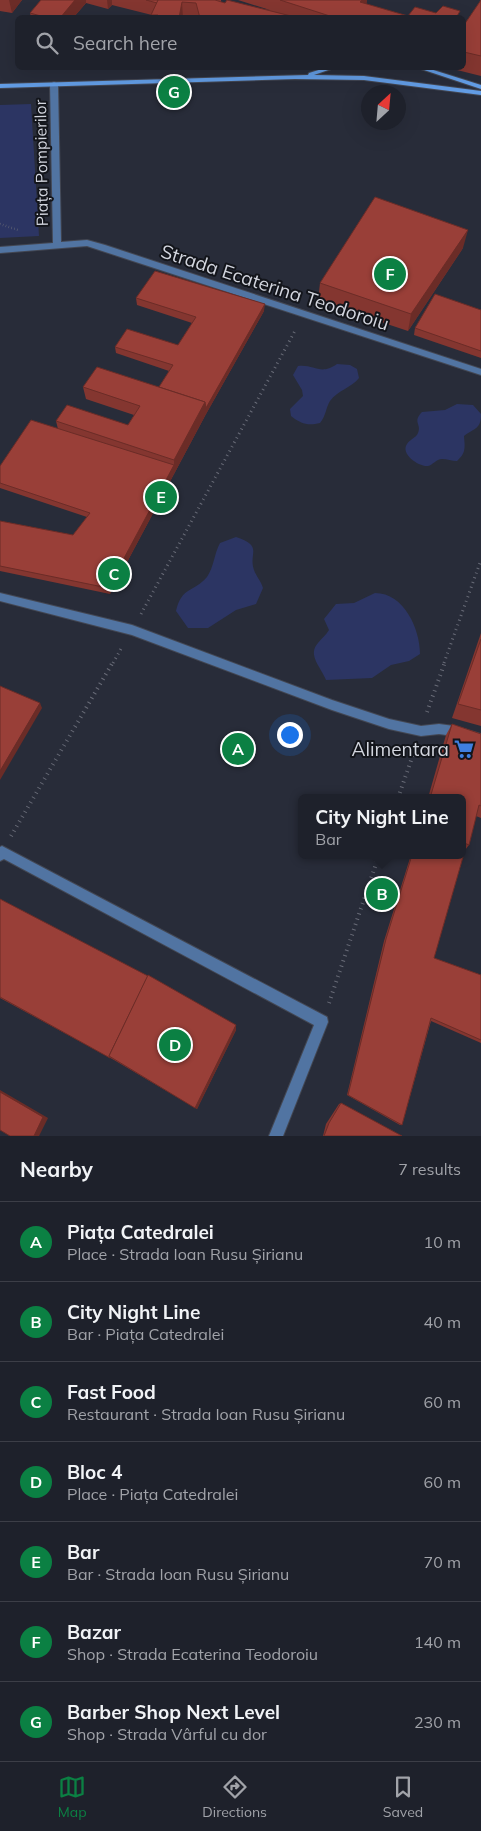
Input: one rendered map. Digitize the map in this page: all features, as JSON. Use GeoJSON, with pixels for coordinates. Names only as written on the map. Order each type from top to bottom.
{"type":"FeatureCollection","features":[{"type":"Feature","properties":{"kind":"street"},"geometry":{"type":"LineString","coordinates":[[295,77],[324,70]]}},
{"type":"Feature","properties":{"kind":"street"},"geometry":{"type":"LineString","coordinates":[[426,70],[481,87]]}},
{"type":"Feature","properties":{"kind":"street"},"geometry":{"type":"LineString","coordinates":[[0,86],[295,77],[374,79],[481,93]]}},
{"type":"Feature","properties":{"kind":"street","name":"Piața Pompierilor"},"geometry":{"type":"LineString","coordinates":[[0,250],[57,245],[54,84]]}},
{"type":"Feature","properties":{"kind":"street","name":"Strada Ecaterina Teodoroiu"},"geometry":{"type":"LineString","coordinates":[[57,245],[87,244],[102,247],[481,372]]}},
{"type":"Feature","properties":{"kind":"street"},"geometry":{"type":"LineString","coordinates":[[0,597],[132,630],[332,705],[389,724],[421,730],[439,729],[481,739]]}},
{"type":"Feature","properties":{"kind":"street"},"geometry":{"type":"LineString","coordinates":[[1,854],[322,1022],[276,1136]]}},
{"type":"Feature","properties":{"kind":"path"},"geometry":{"type":"LineString","coordinates":[[1,854],[132,630],[304,313]]}},
{"type":"Feature","properties":{"kind":"path"},"geometry":{"type":"LineString","coordinates":[[399,794],[481,560]]}},
{"type":"Feature","properties":{"kind":"path"},"geometry":{"type":"LineString","coordinates":[[322,1022],[378,859]]}},
{"type":"Feature","properties":{"kind":"shaded area"},"geometry":{"type":"Polygon","coordinates":[[[31,104],[39,236],[0,238],[0,105],[31,104]]]}},
{"type":"Feature","properties":{"kind":"shaded area"},"geometry":{"type":"Polygon","coordinates":[[[337,364],[350,365],[357,369],[359,378],[333,397],[320,423],[305,424],[291,416],[290,409],[303,396],[302,390],[293,375],[298,366],[326,369],[337,364]]]}},
{"type":"Feature","properties":{"kind":"shaded area"},"geometry":{"type":"Polygon","coordinates":[[[457,404],[473,405],[481,414],[479,425],[464,436],[464,450],[460,458],[457,461],[440,459],[428,466],[424,466],[408,456],[406,448],[408,442],[418,433],[417,421],[419,415],[422,412],[445,410],[457,404]]]}},
{"type":"Feature","properties":{"kind":"shaded area"},"geometry":{"type":"Polygon","coordinates":[[[236,537],[245,540],[253,550],[254,570],[263,588],[256,604],[236,610],[208,628],[188,628],[176,611],[181,597],[207,577],[220,543],[236,537]]]}},
{"type":"Feature","properties":{"kind":"shaded area"},"geometry":{"type":"Polygon","coordinates":[[[375,593],[394,599],[408,614],[417,634],[420,654],[409,661],[391,665],[372,678],[326,680],[314,657],[315,648],[329,630],[324,619],[336,604],[354,603],[375,593]]]}},
{"type":"Feature","properties":{"kind":"building"},"geometry":{"type":"Polygon","coordinates":[[[41,0],[75,0],[62,15],[37,15],[30,13],[41,0]]]}},
{"type":"Feature","properties":{"kind":"building"},"geometry":{"type":"Polygon","coordinates":[[[146,0],[158,0],[157,3],[146,0]]]}},
{"type":"Feature","properties":{"kind":"building"},"geometry":{"type":"Polygon","coordinates":[[[158,0],[215,0],[225,3],[227,0],[287,15],[199,15],[196,3],[182,2],[180,15],[151,15],[158,0]]]}},
{"type":"Feature","properties":{"kind":"building"},"geometry":{"type":"Polygon","coordinates":[[[280,0],[362,0],[360,2],[405,15],[327,15],[280,0]]]}},
{"type":"Feature","properties":{"kind":"building"},"geometry":{"type":"Polygon","coordinates":[[[481,0],[481,56],[466,52],[466,22],[481,0]]]}},
{"type":"Feature","properties":{"kind":"building"},"geometry":{"type":"Polygon","coordinates":[[[443,6],[460,11],[458,15],[409,15],[415,7],[436,13],[443,6]]]}},
{"type":"Feature","properties":{"kind":"building"},"geometry":{"type":"Polygon","coordinates":[[[375,197],[468,230],[411,314],[320,283],[375,197]]]}},
{"type":"Feature","properties":{"kind":"building"},"geometry":{"type":"Polygon","coordinates":[[[155,271],[265,304],[206,408],[205,402],[159,387],[173,365],[115,347],[127,329],[178,345],[196,317],[136,298],[155,271]]]}},
{"type":"Feature","properties":{"kind":"building"},"geometry":{"type":"Polygon","coordinates":[[[435,294],[481,310],[481,351],[415,328],[435,294]]]}},
{"type":"Feature","properties":{"kind":"building"},"geometry":{"type":"Polygon","coordinates":[[[97,367],[205,402],[174,460],[56,421],[67,405],[128,425],[140,406],[83,387],[97,367]]]}},
{"type":"Feature","properties":{"kind":"building"},"geometry":{"type":"Polygon","coordinates":[[[31,420],[174,465],[108,588],[0,566],[0,521],[73,535],[90,513],[0,483],[0,466],[31,420]]]}},
{"type":"Feature","properties":{"kind":"building"},"geometry":{"type":"Polygon","coordinates":[[[481,639],[481,710],[458,704],[481,639]]]}},
{"type":"Feature","properties":{"kind":"building"},"geometry":{"type":"Polygon","coordinates":[[[0,686],[40,703],[0,771],[0,686]]]}},
{"type":"Feature","properties":{"kind":"building"},"geometry":{"type":"Polygon","coordinates":[[[452,724],[481,734],[481,806],[479,805],[469,845],[466,844],[466,794],[431,794],[452,724]]]}},
{"type":"Feature","properties":{"kind":"building"},"geometry":{"type":"Polygon","coordinates":[[[411,859],[462,859],[434,958],[481,975],[481,1040],[431,1018],[402,1125],[348,1095],[386,939],[411,859]]]}},
{"type":"Feature","properties":{"kind":"building"},"geometry":{"type":"Polygon","coordinates":[[[0,899],[148,976],[109,1056],[110,1058],[0,997],[0,899]]]}},
{"type":"Feature","properties":{"kind":"building"},"geometry":{"type":"Polygon","coordinates":[[[148,975],[236,1025],[195,1108],[109,1056],[148,975]]]}},
{"type":"Feature","properties":{"kind":"building"},"geometry":{"type":"Polygon","coordinates":[[[0,1092],[43,1117],[34,1136],[10,1136],[0,1130],[0,1092]]]}},
{"type":"Feature","properties":{"kind":"building"},"geometry":{"type":"Polygon","coordinates":[[[341,1103],[402,1136],[324,1136],[329,1123],[341,1103]]]}},
{"type":"Feature","properties":{"kind":"place","name":"Barber Shop Next Level"},"geometry":{"type":"Point","coordinates":[174,92]}},
{"type":"Feature","properties":{"kind":"place","name":"Bazar"},"geometry":{"type":"Point","coordinates":[390,274]}},
{"type":"Feature","properties":{"kind":"place","name":"Bar"},"geometry":{"type":"Point","coordinates":[161,497]}},
{"type":"Feature","properties":{"kind":"place","name":"Fast Food"},"geometry":{"type":"Point","coordinates":[114,574]}},
{"type":"Feature","properties":{"kind":"place","name":"Piața Catedralei"},"geometry":{"type":"Point","coordinates":[238,749]}},
{"type":"Feature","properties":{"kind":"place","name":"Alimentara"},"geometry":{"type":"Point","coordinates":[464,749]}},
{"type":"Feature","properties":{"kind":"place","name":"City Night Line"},"geometry":{"type":"Point","coordinates":[382,894]}},
{"type":"Feature","properties":{"kind":"place","name":"Bloc 4"},"geometry":{"type":"Point","coordinates":[175,1045]}}]}
